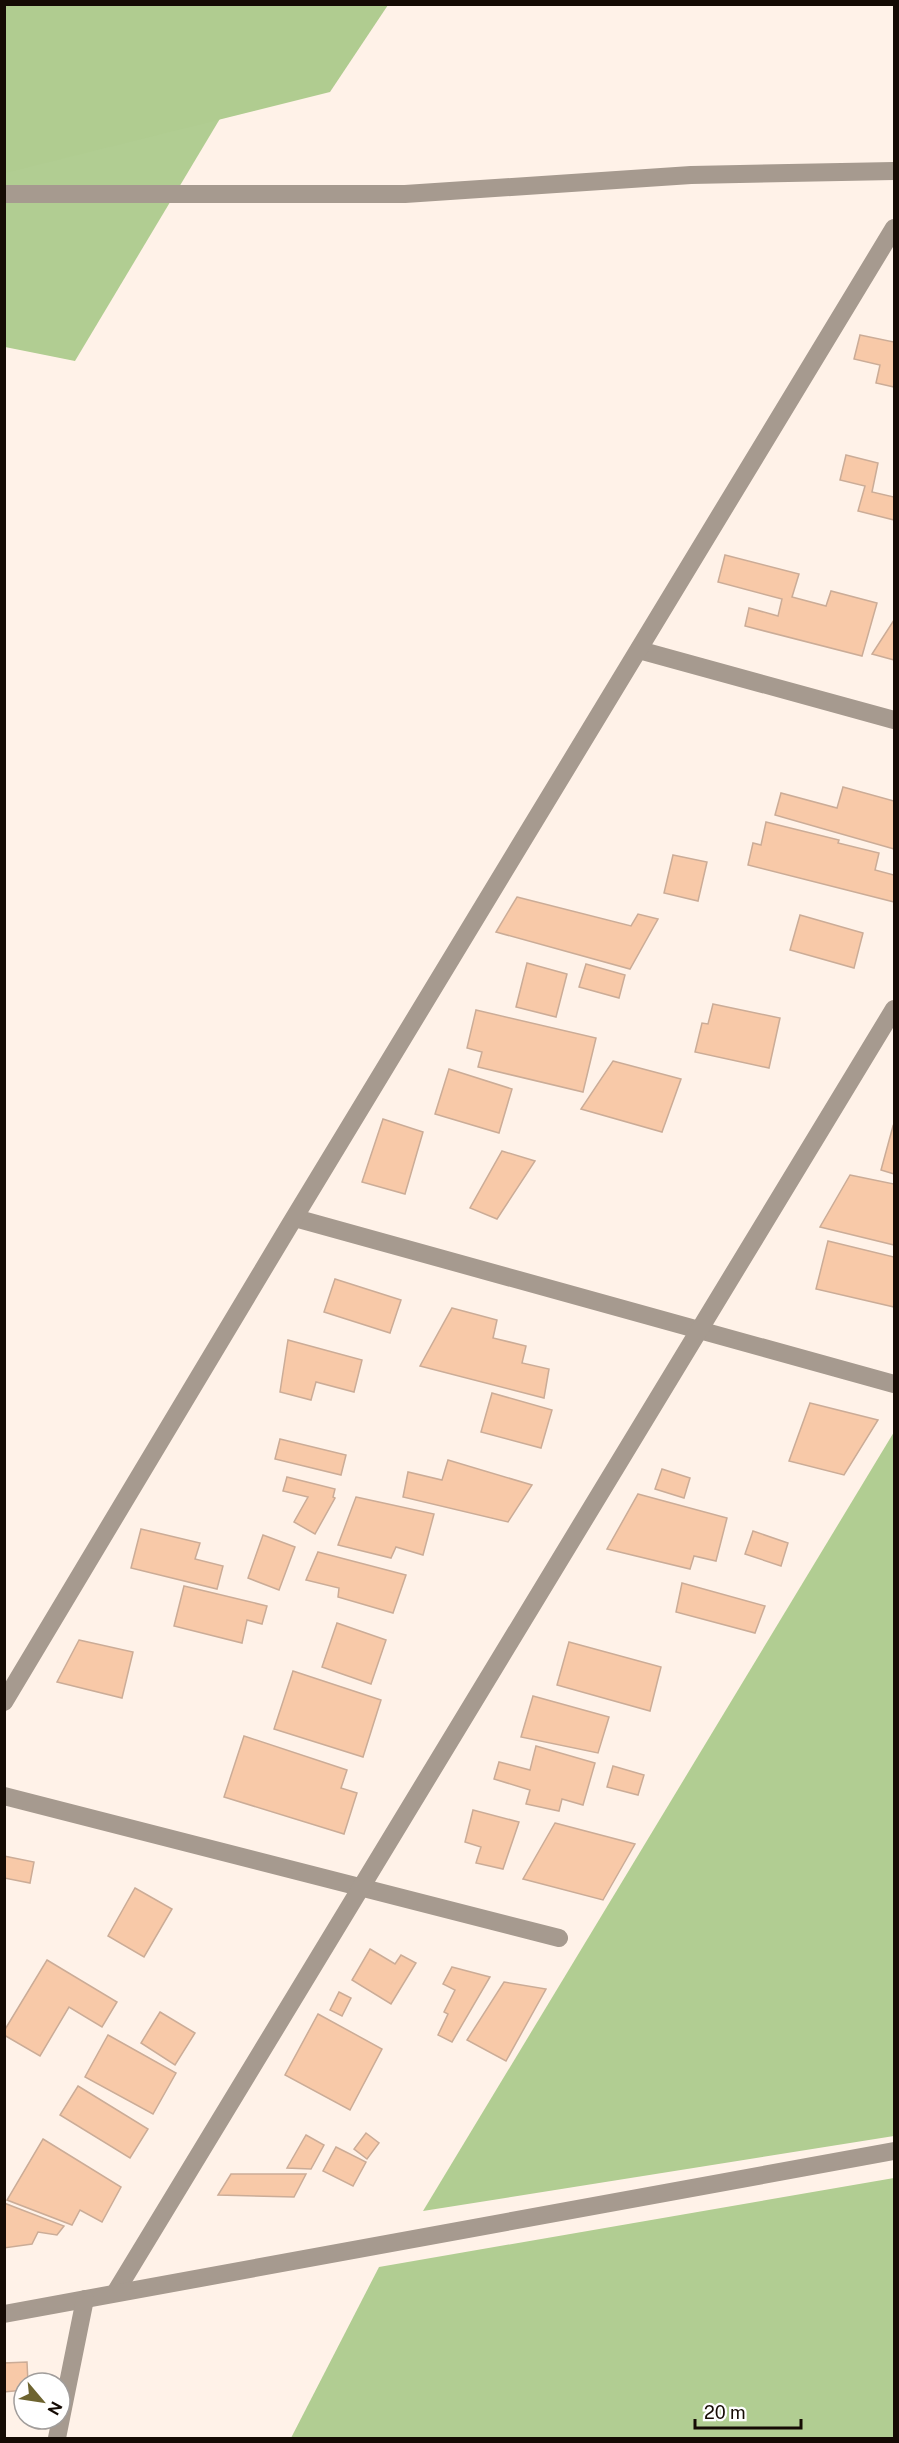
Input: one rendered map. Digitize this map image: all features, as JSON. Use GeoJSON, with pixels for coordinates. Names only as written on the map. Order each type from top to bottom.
{"type":"FeatureCollection","features":[{"type":"Feature","properties":{"kind":"street"},"geometry":{"type":"LineString","coordinates":[[4,194],[405,194],[691,175],[894,171]]}},
{"type":"Feature","properties":{"kind":"street"},"geometry":{"type":"LineString","coordinates":[[4,1702],[894,228]]}},
{"type":"Feature","properties":{"kind":"street"},"geometry":{"type":"LineString","coordinates":[[639,650],[894,720]]}},
{"type":"Feature","properties":{"kind":"street"},"geometry":{"type":"LineString","coordinates":[[115,2293],[894,1009]]}},
{"type":"Feature","properties":{"kind":"street"},"geometry":{"type":"LineString","coordinates":[[295,1218],[894,1384]]}},
{"type":"Feature","properties":{"kind":"street"},"geometry":{"type":"LineString","coordinates":[[4,1796],[559,1938]]}},
{"type":"Feature","properties":{"kind":"street"},"geometry":{"type":"LineString","coordinates":[[4,2314],[894,2151]]}},
{"type":"Feature","properties":{"kind":"street"},"geometry":{"type":"LineString","coordinates":[[57,2439],[85,2299]]}},
{"type":"Feature","properties":{"kind":"green space"},"geometry":{"type":"Polygon","coordinates":[[[5,4],[388,5],[330,92],[5,173],[5,4]]]}},
{"type":"Feature","properties":{"kind":"green space"},"geometry":{"type":"Polygon","coordinates":[[[4,5],[288,5],[75,361],[5,347],[4,5]]]}},
{"type":"Feature","properties":{"kind":"green space"},"geometry":{"type":"Polygon","coordinates":[[[894,1432],[894,2136],[423,2211],[894,1432]]]}},
{"type":"Feature","properties":{"kind":"green space"},"geometry":{"type":"Polygon","coordinates":[[[894,2178],[894,2438],[291,2438],[379,2267],[894,2178]]]}},
{"type":"Feature","properties":{"kind":"building"},"geometry":{"type":"Polygon","coordinates":[[[860,335],[894,342],[894,387],[876,383],[880,365],[854,359],[860,335]]]}},
{"type":"Feature","properties":{"kind":"building"},"geometry":{"type":"Polygon","coordinates":[[[846,455],[878,463],[872,492],[894,497],[894,520],[858,511],[865,486],[840,480],[846,455]]]}},
{"type":"Feature","properties":{"kind":"building"},"geometry":{"type":"Polygon","coordinates":[[[725,555],[799,574],[792,597],[826,606],[831,591],[877,603],[862,656],[745,626],[749,608],[778,616],[782,599],[718,582],[725,555]]]}},
{"type":"Feature","properties":{"kind":"building"},"geometry":{"type":"Polygon","coordinates":[[[894,620],[894,660],[872,654],[894,620]]]}},
{"type":"Feature","properties":{"kind":"building"},"geometry":{"type":"Polygon","coordinates":[[[843,787],[894,801],[894,849],[775,815],[781,793],[837,808],[843,787]]]}},
{"type":"Feature","properties":{"kind":"building"},"geometry":{"type":"Polygon","coordinates":[[[766,822],[839,840],[838,843],[879,853],[875,870],[894,875],[894,902],[748,865],[753,843],[761,845],[766,822]]]}},
{"type":"Feature","properties":{"kind":"building"},"geometry":{"type":"Polygon","coordinates":[[[673,855],[707,862],[698,901],[664,893],[673,855]]]}},
{"type":"Feature","properties":{"kind":"building"},"geometry":{"type":"Polygon","coordinates":[[[517,897],[631,926],[638,914],[658,919],[630,969],[496,932],[517,897]]]}},
{"type":"Feature","properties":{"kind":"building"},"geometry":{"type":"Polygon","coordinates":[[[800,915],[863,933],[854,968],[790,950],[800,915]]]}},
{"type":"Feature","properties":{"kind":"building"},"geometry":{"type":"Polygon","coordinates":[[[527,963],[567,974],[556,1017],[516,1007],[527,963]]]}},
{"type":"Feature","properties":{"kind":"building"},"geometry":{"type":"Polygon","coordinates":[[[586,964],[625,975],[619,998],[579,987],[586,964]]]}},
{"type":"Feature","properties":{"kind":"building"},"geometry":{"type":"Polygon","coordinates":[[[713,1004],[780,1018],[769,1068],[695,1052],[702,1023],[708,1024],[713,1004]]]}},
{"type":"Feature","properties":{"kind":"building"},"geometry":{"type":"Polygon","coordinates":[[[476,1010],[596,1038],[583,1092],[478,1067],[482,1052],[467,1048],[476,1010]]]}},
{"type":"Feature","properties":{"kind":"building"},"geometry":{"type":"Polygon","coordinates":[[[613,1061],[681,1079],[662,1132],[581,1109],[613,1061]]]}},
{"type":"Feature","properties":{"kind":"building"},"geometry":{"type":"Polygon","coordinates":[[[449,1069],[512,1089],[499,1133],[435,1114],[449,1069]]]}},
{"type":"Feature","properties":{"kind":"building"},"geometry":{"type":"Polygon","coordinates":[[[383,1119],[423,1132],[405,1194],[362,1182],[383,1119]]]}},
{"type":"Feature","properties":{"kind":"building"},"geometry":{"type":"Polygon","coordinates":[[[894,1127],[894,1174],[881,1170],[894,1127]]]}},
{"type":"Feature","properties":{"kind":"building"},"geometry":{"type":"Polygon","coordinates":[[[502,1151],[535,1161],[497,1219],[470,1208],[502,1151]]]}},
{"type":"Feature","properties":{"kind":"building"},"geometry":{"type":"Polygon","coordinates":[[[850,1175],[894,1184],[894,1245],[820,1227],[850,1175]]]}},
{"type":"Feature","properties":{"kind":"building"},"geometry":{"type":"Polygon","coordinates":[[[828,1241],[894,1257],[894,1307],[816,1289],[828,1241]]]}},
{"type":"Feature","properties":{"kind":"building"},"geometry":{"type":"Polygon","coordinates":[[[335,1279],[401,1300],[390,1333],[324,1312],[335,1279]]]}},
{"type":"Feature","properties":{"kind":"building"},"geometry":{"type":"Polygon","coordinates":[[[452,1308],[497,1320],[493,1338],[526,1346],[522,1363],[549,1369],[544,1398],[420,1366],[452,1308]]]}},
{"type":"Feature","properties":{"kind":"building"},"geometry":{"type":"Polygon","coordinates":[[[288,1340],[362,1360],[354,1392],[316,1382],[311,1400],[280,1392],[288,1340]]]}},
{"type":"Feature","properties":{"kind":"building"},"geometry":{"type":"Polygon","coordinates":[[[492,1393],[552,1410],[541,1448],[481,1432],[492,1393]]]}},
{"type":"Feature","properties":{"kind":"building"},"geometry":{"type":"Polygon","coordinates":[[[810,1403],[878,1420],[844,1475],[789,1461],[810,1403]]]}},
{"type":"Feature","properties":{"kind":"building"},"geometry":{"type":"Polygon","coordinates":[[[280,1439],[346,1455],[341,1475],[275,1459],[280,1439]]]}},
{"type":"Feature","properties":{"kind":"building"},"geometry":{"type":"Polygon","coordinates":[[[448,1460],[532,1485],[508,1522],[403,1497],[408,1472],[442,1480],[448,1460]]]}},
{"type":"Feature","properties":{"kind":"building"},"geometry":{"type":"Polygon","coordinates":[[[662,1469],[690,1478],[684,1498],[655,1489],[662,1469]]]}},
{"type":"Feature","properties":{"kind":"building"},"geometry":{"type":"Polygon","coordinates":[[[287,1477],[335,1489],[333,1497],[335,1498],[315,1534],[294,1522],[308,1497],[283,1491],[287,1477]]]}},
{"type":"Feature","properties":{"kind":"building"},"geometry":{"type":"Polygon","coordinates":[[[638,1494],[727,1518],[716,1561],[694,1556],[690,1569],[607,1549],[638,1494]]]}},
{"type":"Feature","properties":{"kind":"building"},"geometry":{"type":"Polygon","coordinates":[[[356,1497],[434,1514],[423,1555],[396,1547],[391,1558],[338,1545],[356,1497]]]}},
{"type":"Feature","properties":{"kind":"building"},"geometry":{"type":"Polygon","coordinates":[[[141,1529],[200,1543],[195,1559],[223,1566],[217,1589],[131,1568],[141,1529]]]}},
{"type":"Feature","properties":{"kind":"building"},"geometry":{"type":"Polygon","coordinates":[[[753,1531],[788,1543],[781,1566],[745,1554],[753,1531]]]}},
{"type":"Feature","properties":{"kind":"building"},"geometry":{"type":"Polygon","coordinates":[[[263,1535],[295,1547],[279,1590],[248,1578],[263,1535]]]}},
{"type":"Feature","properties":{"kind":"building"},"geometry":{"type":"Polygon","coordinates":[[[318,1552],[406,1575],[393,1613],[338,1597],[339,1588],[306,1580],[318,1552]]]}},
{"type":"Feature","properties":{"kind":"building"},"geometry":{"type":"Polygon","coordinates":[[[682,1583],[765,1606],[755,1633],[676,1612],[682,1583]]]}},
{"type":"Feature","properties":{"kind":"building"},"geometry":{"type":"Polygon","coordinates":[[[184,1586],[267,1606],[262,1624],[247,1620],[242,1643],[174,1626],[184,1586]]]}},
{"type":"Feature","properties":{"kind":"building"},"geometry":{"type":"Polygon","coordinates":[[[337,1623],[386,1640],[371,1684],[322,1667],[337,1623]]]}},
{"type":"Feature","properties":{"kind":"building"},"geometry":{"type":"Polygon","coordinates":[[[79,1640],[133,1652],[122,1698],[57,1682],[79,1640]]]}},
{"type":"Feature","properties":{"kind":"building"},"geometry":{"type":"Polygon","coordinates":[[[569,1642],[661,1667],[650,1711],[557,1685],[569,1642]]]}},
{"type":"Feature","properties":{"kind":"building"},"geometry":{"type":"Polygon","coordinates":[[[293,1671],[381,1700],[363,1757],[274,1729],[293,1671]]]}},
{"type":"Feature","properties":{"kind":"building"},"geometry":{"type":"Polygon","coordinates":[[[533,1696],[609,1717],[598,1753],[521,1737],[533,1696]]]}},
{"type":"Feature","properties":{"kind":"building"},"geometry":{"type":"Polygon","coordinates":[[[244,1736],[347,1770],[341,1788],[357,1793],[344,1834],[224,1797],[244,1736]]]}},
{"type":"Feature","properties":{"kind":"building"},"geometry":{"type":"Polygon","coordinates":[[[536,1746],[595,1763],[583,1805],[562,1799],[559,1811],[526,1804],[530,1790],[494,1779],[499,1762],[530,1770],[536,1746]]]}},
{"type":"Feature","properties":{"kind":"building"},"geometry":{"type":"Polygon","coordinates":[[[613,1766],[644,1775],[638,1795],[607,1787],[613,1766]]]}},
{"type":"Feature","properties":{"kind":"building"},"geometry":{"type":"Polygon","coordinates":[[[473,1810],[519,1822],[503,1869],[476,1863],[481,1847],[465,1842],[473,1810]]]}},
{"type":"Feature","properties":{"kind":"building"},"geometry":{"type":"Polygon","coordinates":[[[555,1823],[635,1844],[603,1900],[523,1879],[555,1823]]]}},
{"type":"Feature","properties":{"kind":"building"},"geometry":{"type":"Polygon","coordinates":[[[4,1856],[34,1862],[30,1883],[4,1878],[4,1856]]]}},
{"type":"Feature","properties":{"kind":"building"},"geometry":{"type":"Polygon","coordinates":[[[135,1888],[172,1909],[144,1957],[108,1936],[135,1888]]]}},
{"type":"Feature","properties":{"kind":"building"},"geometry":{"type":"Polygon","coordinates":[[[370,1949],[395,1964],[401,1955],[416,1963],[391,2004],[352,1980],[370,1949]]]}},
{"type":"Feature","properties":{"kind":"building"},"geometry":{"type":"Polygon","coordinates":[[[47,1960],[117,2002],[102,2027],[69,2007],[40,2056],[4,2035],[4,2031],[47,1960]]]}},
{"type":"Feature","properties":{"kind":"building"},"geometry":{"type":"Polygon","coordinates":[[[452,1967],[490,1977],[452,2042],[438,2035],[448,2014],[444,2012],[455,1990],[443,1984],[452,1967]]]}},
{"type":"Feature","properties":{"kind":"building"},"geometry":{"type":"Polygon","coordinates":[[[504,1982],[546,1989],[506,2061],[467,2040],[504,1982]]]}},
{"type":"Feature","properties":{"kind":"building"},"geometry":{"type":"Polygon","coordinates":[[[339,1992],[351,1998],[342,2016],[330,2010],[339,1992]]]}},
{"type":"Feature","properties":{"kind":"building"},"geometry":{"type":"Polygon","coordinates":[[[160,2012],[195,2033],[175,2065],[141,2043],[160,2012]]]}},
{"type":"Feature","properties":{"kind":"building"},"geometry":{"type":"Polygon","coordinates":[[[318,2014],[382,2049],[350,2110],[285,2075],[318,2014]]]}},
{"type":"Feature","properties":{"kind":"building"},"geometry":{"type":"Polygon","coordinates":[[[108,2035],[176,2073],[153,2114],[85,2077],[108,2035]]]}},
{"type":"Feature","properties":{"kind":"building"},"geometry":{"type":"Polygon","coordinates":[[[78,2086],[148,2129],[130,2158],[60,2115],[78,2086]]]}},
{"type":"Feature","properties":{"kind":"building"},"geometry":{"type":"Polygon","coordinates":[[[366,2133],[379,2143],[367,2159],[354,2149],[366,2133]]]}},
{"type":"Feature","properties":{"kind":"building"},"geometry":{"type":"Polygon","coordinates":[[[306,2135],[324,2145],[311,2169],[287,2168],[306,2135]]]}},
{"type":"Feature","properties":{"kind":"building"},"geometry":{"type":"Polygon","coordinates":[[[43,2139],[121,2187],[102,2222],[80,2210],[72,2225],[7,2200],[43,2139]]]}},
{"type":"Feature","properties":{"kind":"building"},"geometry":{"type":"Polygon","coordinates":[[[336,2147],[366,2162],[353,2186],[323,2171],[336,2147]]]}},
{"type":"Feature","properties":{"kind":"building"},"geometry":{"type":"Polygon","coordinates":[[[231,2174],[306,2174],[294,2197],[218,2195],[231,2174]]]}},
{"type":"Feature","properties":{"kind":"building"},"geometry":{"type":"Polygon","coordinates":[[[4,2203],[64,2226],[57,2235],[38,2232],[32,2244],[4,2248],[4,2203]]]}},
{"type":"Feature","properties":{"kind":"building"},"geometry":{"type":"Polygon","coordinates":[[[27,2362],[27,2371],[12,2371],[12,2391],[4,2392],[4,2363],[27,2362]]]}}]}
